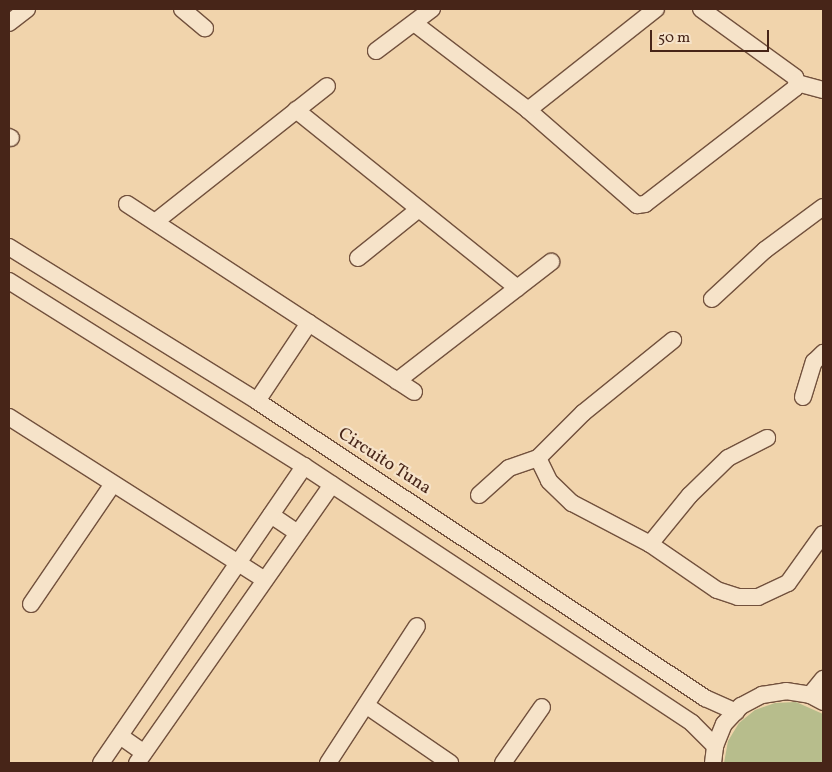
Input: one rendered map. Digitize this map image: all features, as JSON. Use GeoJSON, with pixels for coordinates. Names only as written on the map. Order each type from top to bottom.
{"type":"FeatureCollection","features":[{"type":"Feature","properties":{"kind":"street"},"geometry":{"type":"LineString","coordinates":[[9,23],[27,9]]}},
{"type":"Feature","properties":{"kind":"street"},"geometry":{"type":"LineString","coordinates":[[182,9],[205,28]]}},
{"type":"Feature","properties":{"kind":"street"},"geometry":{"type":"LineString","coordinates":[[376,51],[432,9]]}},
{"type":"Feature","properties":{"kind":"street"},"geometry":{"type":"LineString","coordinates":[[528,110],[656,9]]}},
{"type":"Feature","properties":{"kind":"street"},"geometry":{"type":"LineString","coordinates":[[414,23],[528,110],[637,205],[660,192],[795,88],[797,83],[796,77],[701,9]]}},
{"type":"Feature","properties":{"kind":"street"},"geometry":{"type":"LineString","coordinates":[[797,83],[823,90]]}},
{"type":"Feature","properties":{"kind":"street"},"geometry":{"type":"LineString","coordinates":[[155,222],[327,86]]}},
{"type":"Feature","properties":{"kind":"street"},"geometry":{"type":"LineString","coordinates":[[296,110],[517,288]]}},
{"type":"Feature","properties":{"kind":"street"},"geometry":{"type":"LineString","coordinates":[[127,204],[414,392]]}},
{"type":"Feature","properties":{"kind":"street"},"geometry":{"type":"LineString","coordinates":[[712,299],[765,250],[823,206]]}},
{"type":"Feature","properties":{"kind":"street"},"geometry":{"type":"LineString","coordinates":[[358,258],[419,209]]}},
{"type":"Feature","properties":{"kind":"street","name":"Circuito Tuna"},"geometry":{"type":"LineString","coordinates":[[9,247],[257,401],[705,698],[736,712]]}},
{"type":"Feature","properties":{"kind":"street"},"geometry":{"type":"LineString","coordinates":[[397,381],[551,262]]}},
{"type":"Feature","properties":{"kind":"street"},"geometry":{"type":"LineString","coordinates":[[9,281],[304,466],[692,723],[715,746]]}},
{"type":"Feature","properties":{"kind":"street"},"geometry":{"type":"LineString","coordinates":[[257,401],[309,323]]}},
{"type":"Feature","properties":{"kind":"street"},"geometry":{"type":"LineString","coordinates":[[479,495],[509,468],[538,458],[583,413],[673,340]]}},
{"type":"Feature","properties":{"kind":"street"},"geometry":{"type":"LineString","coordinates":[[803,397],[814,362],[823,353]]}},
{"type":"Feature","properties":{"kind":"street"},"geometry":{"type":"LineString","coordinates":[[9,417],[265,580]]}},
{"type":"Feature","properties":{"kind":"street"},"geometry":{"type":"LineString","coordinates":[[650,544],[690,495],[728,458],[767,438]]}},
{"type":"Feature","properties":{"kind":"street"},"geometry":{"type":"LineString","coordinates":[[538,458],[549,481],[572,503],[650,544],[717,590],[738,596],[758,597],[788,582],[823,534]]}},
{"type":"Feature","properties":{"kind":"street"},"geometry":{"type":"LineString","coordinates":[[101,763],[304,466]]}},
{"type":"Feature","properties":{"kind":"street"},"geometry":{"type":"LineString","coordinates":[[32,604],[113,484]]}},
{"type":"Feature","properties":{"kind":"street"},"geometry":{"type":"LineString","coordinates":[[120,736],[140,758],[332,485]]}},
{"type":"Feature","properties":{"kind":"street"},"geometry":{"type":"LineString","coordinates":[[271,515],[298,533]]}},
{"type":"Feature","properties":{"kind":"street"},"geometry":{"type":"LineString","coordinates":[[328,763],[367,706],[417,626]]}},
{"type":"Feature","properties":{"kind":"street"},"geometry":{"type":"LineString","coordinates":[[713,763],[715,746],[724,724],[736,712],[762,695],[786,691],[817,698],[823,679]]}},
{"type":"Feature","properties":{"kind":"street"},"geometry":{"type":"LineString","coordinates":[[367,706],[450,763]]}},
{"type":"Feature","properties":{"kind":"street"},"geometry":{"type":"LineString","coordinates":[[502,763],[542,707]]}},
{"type":"Feature","properties":{"kind":"green space"},"geometry":{"type":"Polygon","coordinates":[[[796,702],[823,714],[823,763],[724,763],[728,741],[739,723],[755,710],[775,703],[796,702]]]}}]}
